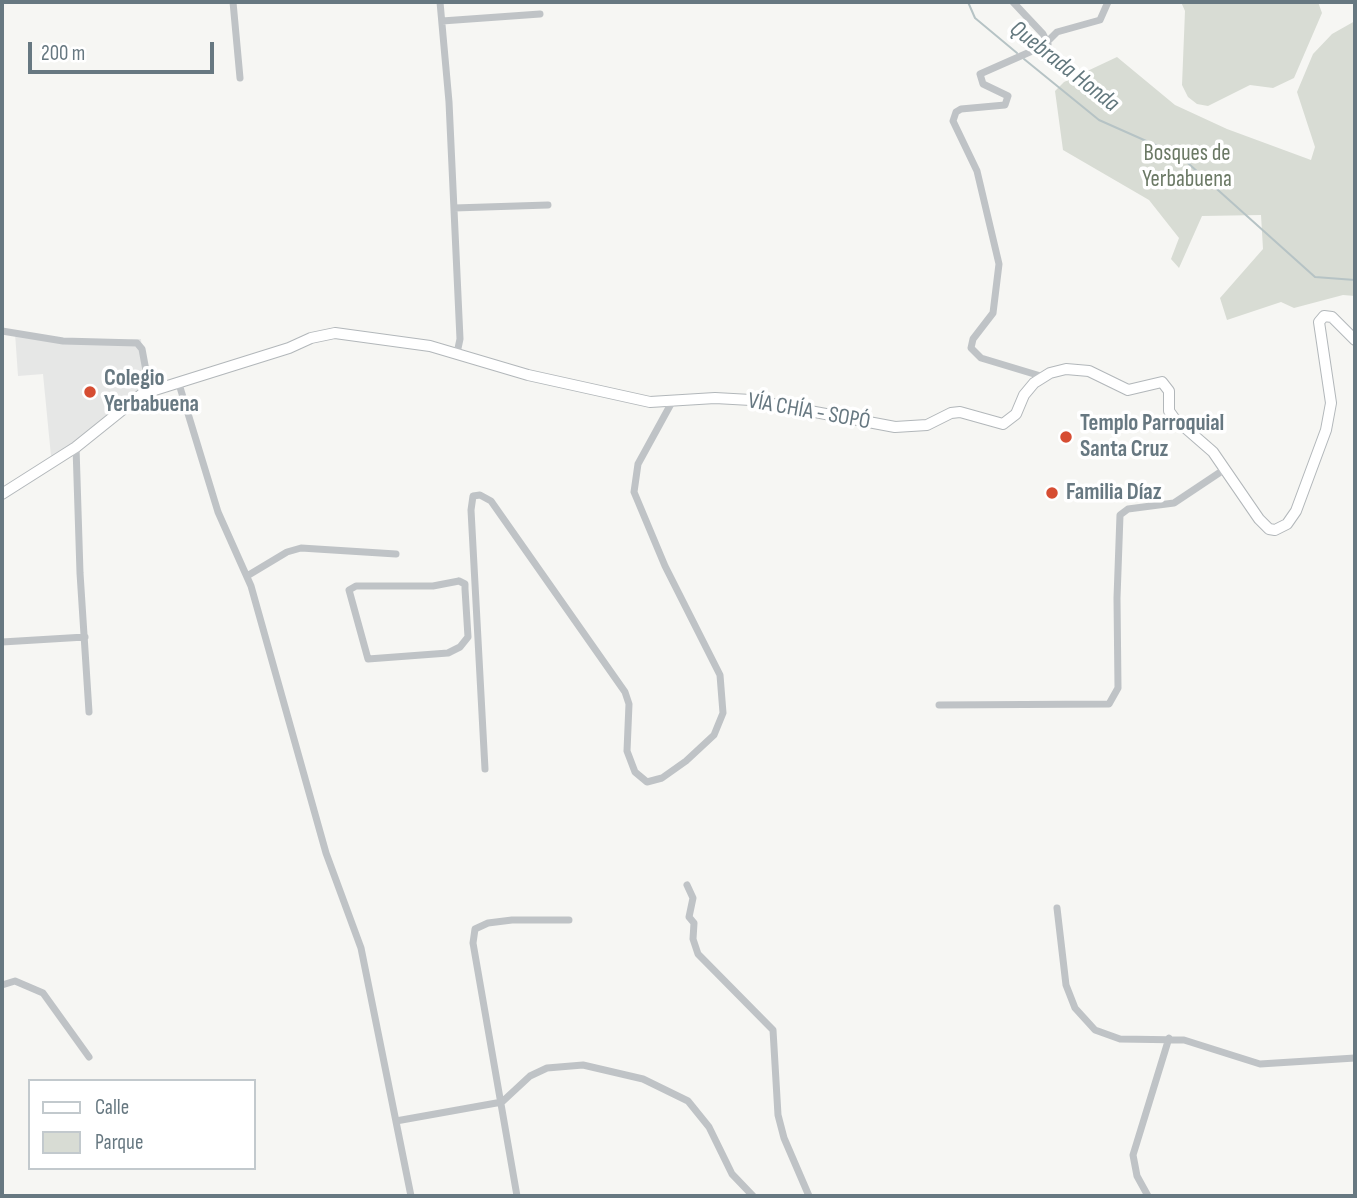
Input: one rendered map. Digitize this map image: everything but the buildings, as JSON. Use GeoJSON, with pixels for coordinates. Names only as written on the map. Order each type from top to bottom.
{"type":"FeatureCollection","features":[{"type":"Feature","properties":{"kind":"street"},"geometry":{"type":"LineString","coordinates":[[233,2],[240,78]]}},
{"type":"Feature","properties":{"kind":"street"},"geometry":{"type":"LineString","coordinates":[[440,2],[454,208],[460,339],[457,353]]}},
{"type":"Feature","properties":{"kind":"street"},"geometry":{"type":"LineString","coordinates":[[1013,2],[1048,41]]}},
{"type":"Feature","properties":{"kind":"street"},"geometry":{"type":"LineString","coordinates":[[1108,2],[1100,20],[1057,32],[1046,47],[986,69],[981,74],[981,80],[1006,93],[1007,102],[1004,105],[961,109],[956,112],[953,121],[977,171],[999,264],[993,313],[973,339],[971,348],[981,358],[1044,377],[1066,369],[1089,371],[1128,390],[1162,382],[1168,391],[1169,411],[1174,418],[1208,447],[1264,524],[1275,530],[1287,524],[1296,511],[1326,430],[1331,403],[1319,321],[1324,316],[1332,317],[1355,340]]}},
{"type":"Feature","properties":{"kind":"street"},"geometry":{"type":"LineString","coordinates":[[442,21],[540,14]]}},
{"type":"Feature","properties":{"kind":"street"},"geometry":{"type":"LineString","coordinates":[[454,208],[548,205]]}},
{"type":"Feature","properties":{"kind":"street"},"geometry":{"type":"LineString","coordinates":[[2,331],[63,341],[137,343],[144,352],[147,376],[155,390]]}},
{"type":"Feature","properties":{"kind":"street","name":"VÍA CHÍA - SOPÓ"},"geometry":{"type":"LineString","coordinates":[[2,494],[76,447],[135,398],[324,334],[405,341],[457,353],[495,366],[650,402],[715,398],[751,400],[895,427],[927,425],[951,413],[960,412],[1003,424],[1011,421],[1024,395],[1044,377]]}},
{"type":"Feature","properties":{"kind":"street"},"geometry":{"type":"LineString","coordinates":[[179,384],[218,512],[247,576],[326,853],[361,948],[411,1196]]}},
{"type":"Feature","properties":{"kind":"street"},"geometry":{"type":"LineString","coordinates":[[485,769],[476,621],[471,502],[473,496],[480,495],[491,501],[625,692],[629,704],[627,751],[635,772],[648,782],[662,778],[715,735],[723,713],[720,675],[665,566],[634,492],[638,464],[672,402]]}},
{"type":"Feature","properties":{"kind":"street"},"geometry":{"type":"LineString","coordinates":[[76,447],[89,712]]}},
{"type":"Feature","properties":{"kind":"street"},"geometry":{"type":"LineString","coordinates":[[939,705],[1109,704],[1114,700],[1118,688],[1116,598],[1120,515],[1128,509],[1174,503],[1225,469]]}},
{"type":"Feature","properties":{"kind":"street"},"geometry":{"type":"LineString","coordinates":[[247,576],[287,552],[301,548],[396,554]]}},
{"type":"Feature","properties":{"kind":"street"},"geometry":{"type":"LineString","coordinates":[[459,581],[466,589],[467,621],[468,637],[454,651],[368,659],[349,590],[356,586],[433,586],[459,581]]}},
{"type":"Feature","properties":{"kind":"street"},"geometry":{"type":"LineString","coordinates":[[467,621],[476,621]]}},
{"type":"Feature","properties":{"kind":"street"},"geometry":{"type":"LineString","coordinates":[[2,642],[85,637]]}},
{"type":"Feature","properties":{"kind":"street"},"geometry":{"type":"LineString","coordinates":[[687,886],[693,898],[689,917],[694,923],[693,939],[698,954],[773,1030],[778,1115],[784,1138],[809,1196]]}},
{"type":"Feature","properties":{"kind":"street"},"geometry":{"type":"LineString","coordinates":[[1056,908],[1066,985],[1075,1008],[1095,1030],[1120,1038],[1169,1038],[1260,1064],[1355,1058]]}},
{"type":"Feature","properties":{"kind":"street"},"geometry":{"type":"LineString","coordinates":[[517,1196],[473,943],[475,929],[488,923],[512,920],[569,919]]}},
{"type":"Feature","properties":{"kind":"street"},"geometry":{"type":"LineString","coordinates":[[2,985],[15,981],[43,993],[89,1057]]}},
{"type":"Feature","properties":{"kind":"street"},"geometry":{"type":"LineString","coordinates":[[1148,1196],[1137,1176],[1133,1155],[1169,1038]]}},
{"type":"Feature","properties":{"kind":"street"},"geometry":{"type":"LineString","coordinates":[[396,1121],[502,1102],[523,1082],[547,1068],[583,1065],[643,1079],[688,1101],[709,1127],[732,1174],[753,1196]]}},
{"type":"Feature","properties":{"kind":"shaded area","name":"Colegio Yerbabuena"},"geometry":{"type":"Polygon","coordinates":[[[15,333],[63,341],[141,339],[144,386],[125,398],[89,433],[51,456],[43,374],[18,376],[15,333]]]}},
{"type":"Feature","properties":{"kind":"green space","name":"Bosques de Yerbabuena"},"geometry":{"type":"Polygon","coordinates":[[[1181,2],[1318,2],[1322,13],[1294,78],[1273,88],[1250,85],[1208,106],[1197,104],[1188,97],[1182,85],[1185,11],[1181,2]]]}},
{"type":"Feature","properties":{"kind":"green space","name":"Bosques de Yerbabuena"},"geometry":{"type":"Polygon","coordinates":[[[1355,21],[1355,296],[1343,295],[1294,308],[1281,302],[1227,320],[1220,298],[1263,249],[1261,215],[1202,216],[1179,268],[1171,259],[1179,238],[1149,200],[1063,150],[1055,91],[1064,82],[1117,57],[1175,105],[1227,129],[1311,160],[1315,147],[1297,92],[1313,54],[1332,34],[1355,21]]]}},
{"type":"Feature","properties":{"kind":"waterway","name":"Quebrada Honda"},"geometry":{"type":"LineString","coordinates":[[968,2],[975,18],[1017,53]]}},
{"type":"Feature","properties":{"kind":"waterway","name":"Quebrada Honda"},"geometry":{"type":"LineString","coordinates":[[1024,59],[1099,120],[1180,156],[1315,277],[1355,280]]}},
{"type":"Feature","properties":{"kind":"place","name":"Colegio Yerbabuena"},"geometry":{"type":"Point","coordinates":[90,392]}},
{"type":"Feature","properties":{"kind":"place","name":"Templo Parroquial Santa Cruz"},"geometry":{"type":"Point","coordinates":[1066,437]}},
{"type":"Feature","properties":{"kind":"place","name":"Familia Díaz"},"geometry":{"type":"Point","coordinates":[1052,493]}}]}
